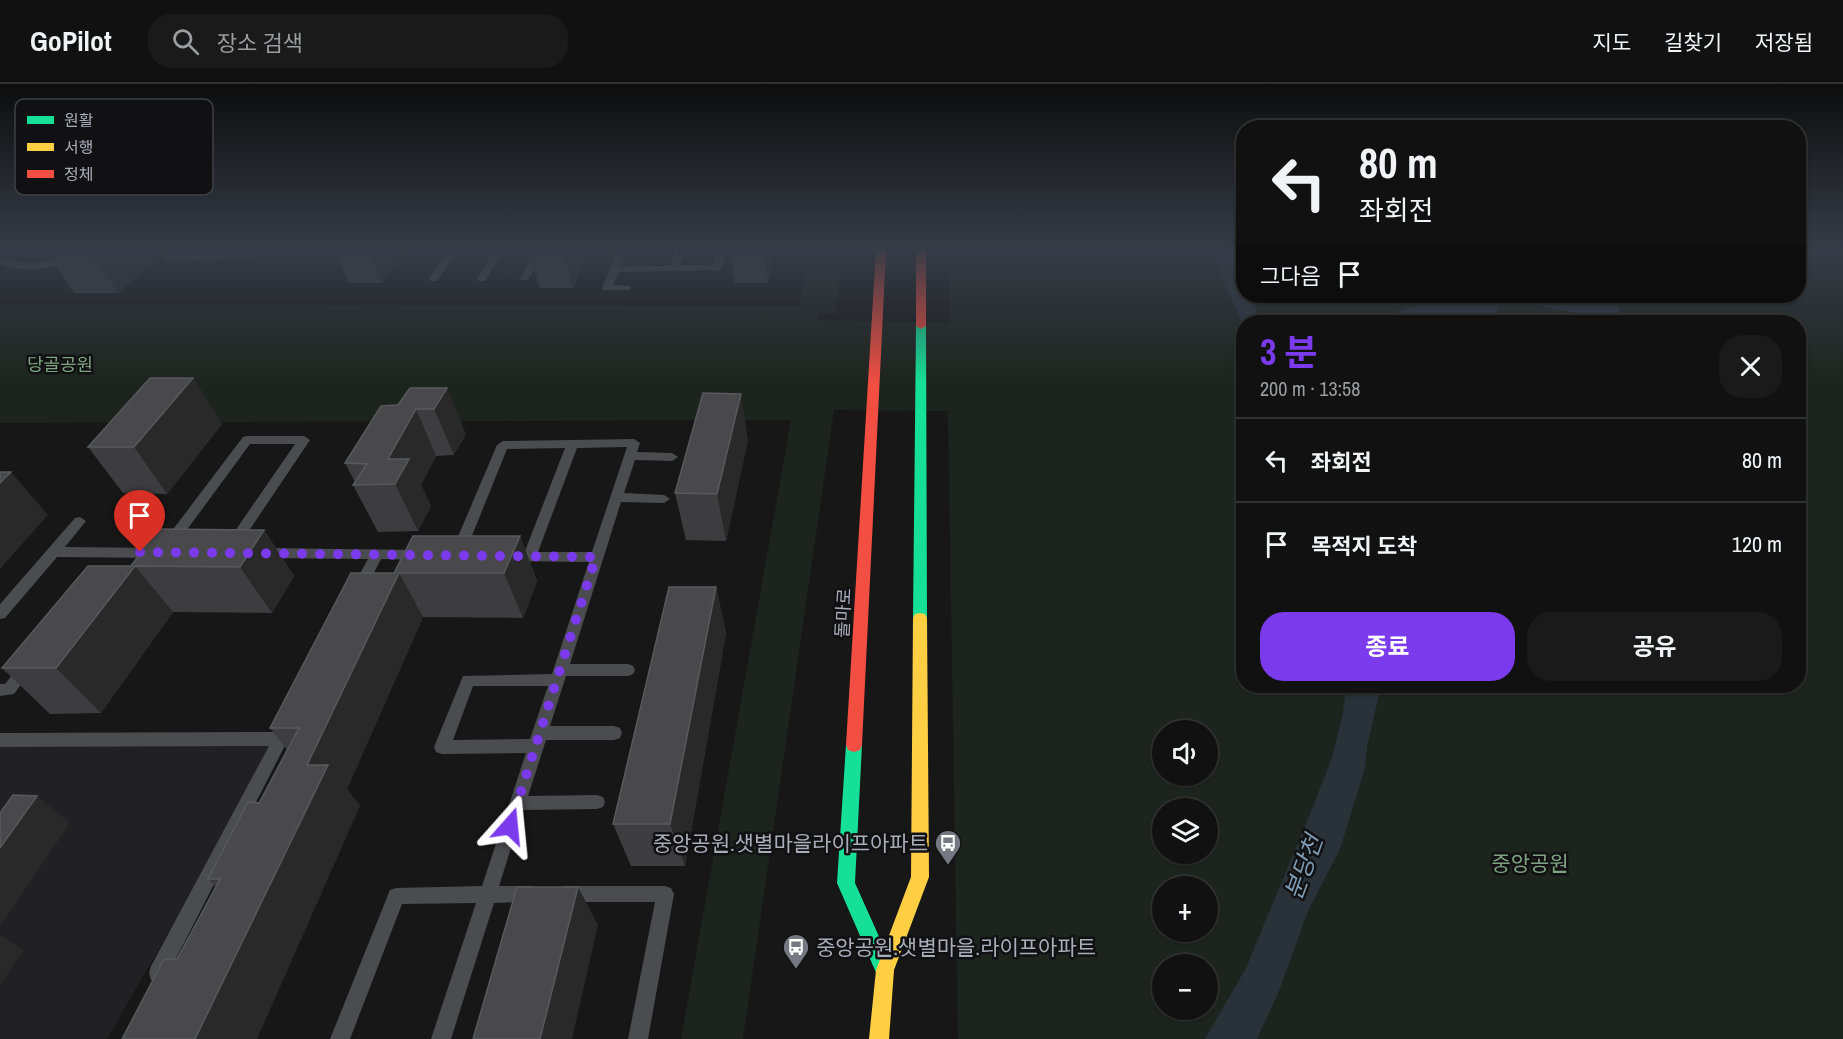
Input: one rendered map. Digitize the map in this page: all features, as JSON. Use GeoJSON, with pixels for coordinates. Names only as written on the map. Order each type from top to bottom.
{"type":"FeatureCollection","features":[{"type":"Feature","properties":{"kind":"main road","name":"돌마로"},"geometry":{"type":"LineString","coordinates":[[879,295],[846,883],[885,970]]}},
{"type":"Feature","properties":{"kind":"main road","name":"돌마로"},"geometry":{"type":"LineString","coordinates":[[879,1039],[885,970],[920,878],[921,295]]}},
{"type":"Feature","properties":{"kind":"lane"},"geometry":{"type":"LineString","coordinates":[[163,553],[247,440],[304,440],[239,553],[451,555],[503,445],[634,443],[441,1039]]}},
{"type":"Feature","properties":{"kind":"lane"},"geometry":{"type":"LineString","coordinates":[[530,556],[572,444]]}},
{"type":"Feature","properties":{"kind":"lane"},"geometry":{"type":"LineString","coordinates":[[629,456],[672,457]]}},
{"type":"Feature","properties":{"kind":"lane"},"geometry":{"type":"LineString","coordinates":[[616,497],[664,499]]}},
{"type":"Feature","properties":{"kind":"lane"},"geometry":{"type":"LineString","coordinates":[[0,614],[80,521]]}},
{"type":"Feature","properties":{"kind":"lane"},"geometry":{"type":"LineString","coordinates":[[54,552],[184,553]]}},
{"type":"Feature","properties":{"kind":"lane"},"geometry":{"type":"LineString","coordinates":[[103,570],[117,552]]}},
{"type":"Feature","properties":{"kind":"lane"},"geometry":{"type":"LineString","coordinates":[[350,605],[377,554]]}},
{"type":"Feature","properties":{"kind":"lane"},"geometry":{"type":"LineString","coordinates":[[499,556],[596,557]]}},
{"type":"Feature","properties":{"kind":"lane"},"geometry":{"type":"LineString","coordinates":[[0,690],[9,690],[38,653]]}},
{"type":"Feature","properties":{"kind":"lane"},"geometry":{"type":"LineString","coordinates":[[614,733],[442,747],[468,680],[628,670]]}},
{"type":"Feature","properties":{"kind":"lane"},"geometry":{"type":"LineString","coordinates":[[151,987],[297,708]]}},
{"type":"Feature","properties":{"kind":"lane"},"geometry":{"type":"LineString","coordinates":[[0,740],[280,739]]}},
{"type":"Feature","properties":{"kind":"lane"},"geometry":{"type":"LineString","coordinates":[[518,803],[597,802]]}},
{"type":"Feature","properties":{"kind":"lane"},"geometry":{"type":"LineString","coordinates":[[340,1039],[396,896],[665,894],[638,1039]]}},
{"type":"Feature","properties":{"kind":"shaded area"},"geometry":{"type":"Polygon","coordinates":[[[280,739],[107,1039],[0,1039],[0,741],[280,739]]]}},
{"type":"Feature","properties":{"kind":"green space","name":"중앙공원"},"geometry":{"type":"Polygon","coordinates":[[[801,295],[837,295],[835,313],[819,314],[818,320],[950,323],[950,295],[1236,295],[1236,303],[1806,303],[1806,295],[1843,295],[1843,1039],[958,1039],[948,411],[834,410],[743,1039],[681,1039],[791,420],[0,423],[0,304],[799,306],[801,295]]]}},
{"type":"Feature","properties":{"kind":"water"},"geometry":{"type":"Polygon","coordinates":[[[1229,295],[1236,295],[1236,303],[1255,303],[1258,315],[1238,315],[1229,295]]]}},
{"type":"Feature","properties":{"kind":"water"},"geometry":{"type":"Polygon","coordinates":[[[1426,303],[1507,303],[1499,305],[1495,315],[1391,314],[1426,303]]]}},
{"type":"Feature","properties":{"kind":"water"},"geometry":{"type":"Polygon","coordinates":[[[1525,303],[1617,303],[1621,315],[1579,315],[1525,303]]]}},
{"type":"Feature","properties":{"kind":"water","name":"분당천"},"geometry":{"type":"Polygon","coordinates":[[[1345,693],[1379,693],[1367,747],[1365,768],[1340,849],[1308,911],[1279,991],[1257,1039],[1205,1039],[1246,968],[1332,758],[1343,713],[1345,693]]]}},
{"type":"Feature","properties":{"kind":"building"},"geometry":{"type":"Polygon","coordinates":[[[150,378],[193,378],[134,447],[88,447],[150,378]]]}},
{"type":"Feature","properties":{"kind":"building"},"geometry":{"type":"Polygon","coordinates":[[[410,388],[447,388],[434,409],[416,409],[388,459],[409,459],[395,484],[353,485],[367,464],[345,463],[381,406],[398,405],[410,388]]]}},
{"type":"Feature","properties":{"kind":"building"},"geometry":{"type":"Polygon","coordinates":[[[703,393],[741,394],[717,494],[675,493],[703,393]]]}},
{"type":"Feature","properties":{"kind":"building"},"geometry":{"type":"Polygon","coordinates":[[[0,472],[11,472],[0,483],[0,472]]]}},
{"type":"Feature","properties":{"kind":"building"},"geometry":{"type":"Polygon","coordinates":[[[158,529],[264,530],[240,567],[135,566],[56,668],[2,668],[88,566],[131,566],[158,529]]]}},
{"type":"Feature","properties":{"kind":"building"},"geometry":{"type":"Polygon","coordinates":[[[413,536],[520,536],[504,573],[399,573],[307,765],[328,765],[195,1039],[122,1039],[164,959],[177,959],[220,879],[208,879],[248,802],[259,803],[299,728],[270,728],[351,573],[394,573],[413,536]]]}},
{"type":"Feature","properties":{"kind":"building"},"geometry":{"type":"Polygon","coordinates":[[[669,587],[716,587],[670,824],[613,824],[669,587]]]}},
{"type":"Feature","properties":{"kind":"building"},"geometry":{"type":"Polygon","coordinates":[[[13,795],[37,796],[0,848],[0,813],[13,795]]]}},
{"type":"Feature","properties":{"kind":"building"},"geometry":{"type":"Polygon","coordinates":[[[517,887],[578,887],[540,1039],[473,1039],[517,887]]]}},
{"type":"Feature","properties":{"kind":"traffic: fast"},"geometry":{"type":"LineString","coordinates":[[920,618],[921,326]]}},
{"type":"Feature","properties":{"kind":"traffic: fast"},"geometry":{"type":"LineString","coordinates":[[854,745],[846,883],[885,970]]}},
{"type":"Feature","properties":{"kind":"traffic: slow"},"geometry":{"type":"LineString","coordinates":[[879,1039],[885,970],[920,877],[920,618]]}},
{"type":"Feature","properties":{"kind":"traffic: jam"},"geometry":{"type":"LineString","coordinates":[[854,745],[879,295]]}},
{"type":"Feature","properties":{"kind":"traffic: jam"},"geometry":{"type":"LineString","coordinates":[[921,295],[921,326]]}},
{"type":"Feature","properties":{"kind":"place","name":"중앙공원.샛별마을라이프아파트"},"geometry":{"type":"Point","coordinates":[948,866]}},
{"type":"Feature","properties":{"kind":"place","name":"중앙공원.샛별마을.라이프아파트"},"geometry":{"type":"Point","coordinates":[796,970]}},
{"type":"Feature","properties":{"kind":"route"},"geometry":{"type":"LineString","coordinates":[[140,552],[596,557],[510,826]]}},
{"type":"Feature","properties":{"kind":"park label","name":"당골공원"},"geometry":{"type":"Point","coordinates":[60,364]}}]}
